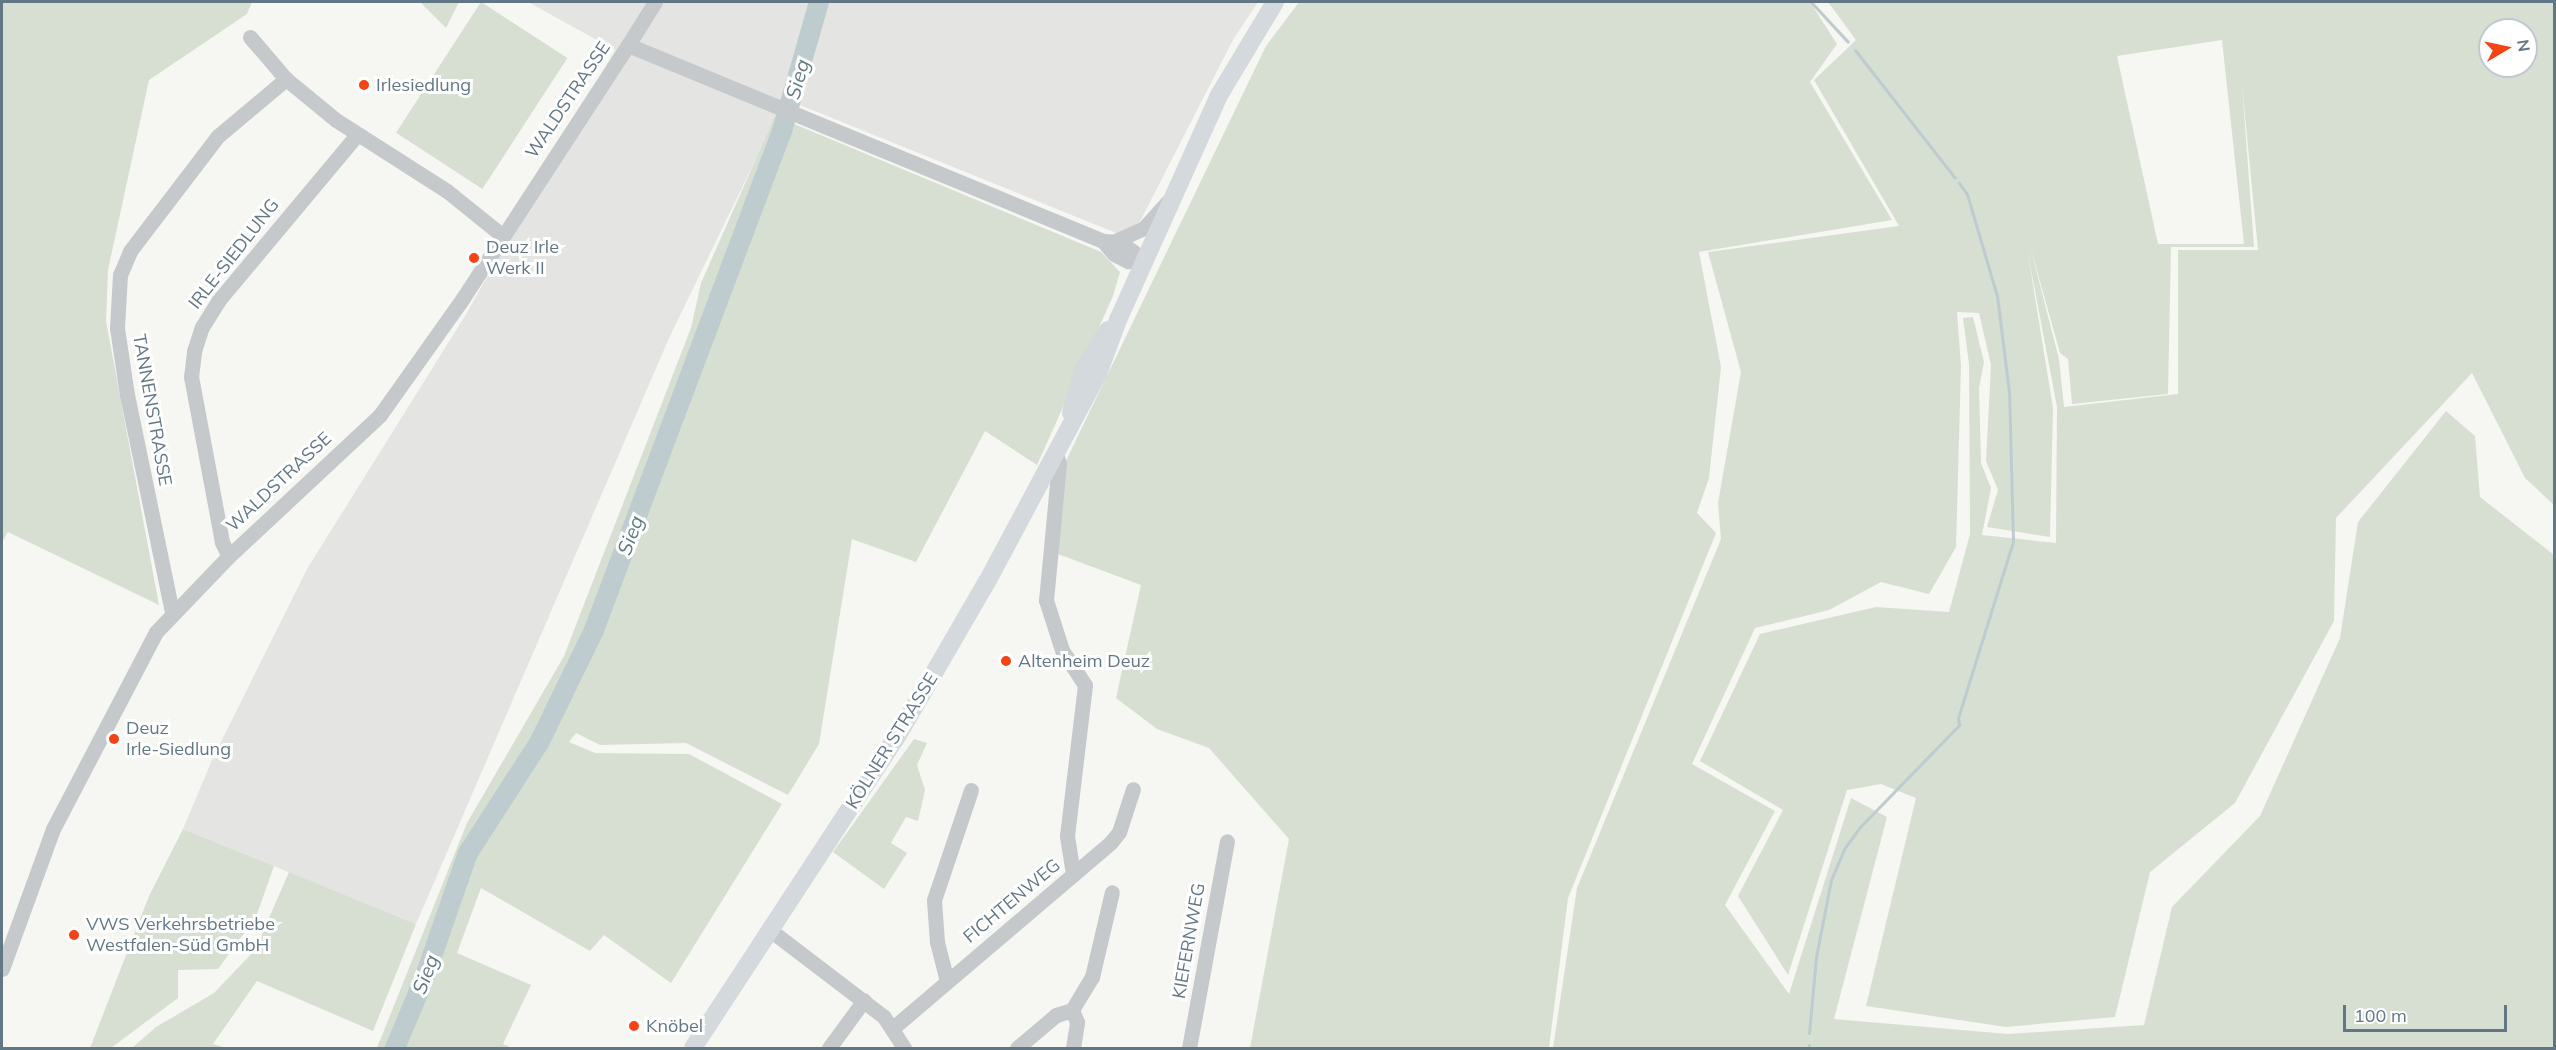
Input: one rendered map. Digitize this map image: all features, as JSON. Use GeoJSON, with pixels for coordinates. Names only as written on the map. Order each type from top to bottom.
{"type":"FeatureCollection","features":[{"type":"Feature","properties":{"kind":"main road","name":"KÖLNER STRASSE"},"geometry":{"type":"LineString","coordinates":[[693,1048],[910,716],[988,580],[1070,421],[1084,368],[1104,333],[1118,320],[1218,98],[1275,2]]}},
{"type":"Feature","properties":{"kind":"street","name":"WALDSTRASSE"},"geometry":{"type":"LineString","coordinates":[[2,969],[53,829],[156,632],[172,612],[229,556],[380,415],[503,236],[655,2]]}},
{"type":"Feature","properties":{"kind":"street"},"geometry":{"type":"LineString","coordinates":[[250,37],[286,79],[356,135],[447,191],[503,236]]}},
{"type":"Feature","properties":{"kind":"street","name":"WALDSTRASSE"},"geometry":{"type":"LineString","coordinates":[[628,45],[778,110],[1109,241],[1114,254],[1128,261],[1144,260]]}},
{"type":"Feature","properties":{"kind":"street","name":"TANNENSTRASSE"},"geometry":{"type":"LineString","coordinates":[[172,612],[127,396],[117,328],[120,276],[130,251],[218,136],[286,79]]}},
{"type":"Feature","properties":{"kind":"street","name":"IRLE-SIEDLUNG"},"geometry":{"type":"LineString","coordinates":[[229,556],[222,542],[191,377],[194,351],[202,327],[218,301],[356,135]]}},
{"type":"Feature","properties":{"kind":"street"},"geometry":{"type":"LineString","coordinates":[[1109,241],[1144,228],[1172,197]]}},
{"type":"Feature","properties":{"kind":"street"},"geometry":{"type":"LineString","coordinates":[[1054,451],[1059,463],[1046,600],[1062,650],[1085,685],[1067,836],[1073,875]]}},
{"type":"Feature","properties":{"kind":"street","name":"FICHTENWEG"},"geometry":{"type":"LineString","coordinates":[[894,1027],[1073,875],[1119,832],[1134,789]]}},
{"type":"Feature","properties":{"kind":"street"},"geometry":{"type":"LineString","coordinates":[[947,981],[937,942],[934,900],[970,790]]}},
{"type":"Feature","properties":{"kind":"street","name":"KIEFERNWEG"},"geometry":{"type":"LineString","coordinates":[[1189,1048],[1227,841]]}},
{"type":"Feature","properties":{"kind":"street"},"geometry":{"type":"LineString","coordinates":[[1017,1048],[1056,1015],[1072,1010],[1092,977],[1112,892]]}},
{"type":"Feature","properties":{"kind":"street"},"geometry":{"type":"LineString","coordinates":[[770,930],[864,1000],[894,1027],[904,1048]]}},
{"type":"Feature","properties":{"kind":"street"},"geometry":{"type":"LineString","coordinates":[[829,1048],[864,1000]]}},
{"type":"Feature","properties":{"kind":"street"},"geometry":{"type":"LineString","coordinates":[[1072,1010],[1077,1022],[1073,1048]]}},
{"type":"Feature","properties":{"kind":"shaded area"},"geometry":{"type":"Polygon","coordinates":[[[2,2],[252,2],[247,14],[149,80],[108,270],[106,321],[159,605],[8,532],[2,542],[2,2]]]}},
{"type":"Feature","properties":{"kind":"shaded area"},"geometry":{"type":"Polygon","coordinates":[[[420,2],[459,2],[446,28],[420,2]]]}},
{"type":"Feature","properties":{"kind":"shaded area"},"geometry":{"type":"Polygon","coordinates":[[[481,2],[567,58],[482,189],[396,133],[481,2]]]}},
{"type":"Feature","properties":{"kind":"shaded area"},"geometry":{"type":"Polygon","coordinates":[[[528,2],[1258,2],[1234,38],[1131,239],[785,99],[670,336],[416,924],[183,829],[212,760],[307,569],[465,316],[615,50],[528,2]]]}},
{"type":"Feature","properties":{"kind":"shaded area"},"geometry":{"type":"Polygon","coordinates":[[[1299,2],[1810,2],[1837,44],[1810,82],[1892,220],[1699,252],[1721,367],[1709,478],[1697,513],[1716,533],[1568,898],[1549,1048],[1250,1048],[1289,839],[1209,748],[1157,729],[1116,698],[1141,585],[1058,554],[1062,469],[1266,46],[1299,2]]]}},
{"type":"Feature","properties":{"kind":"shaded area"},"geometry":{"type":"Polygon","coordinates":[[[1828,2],[2554,2],[2554,505],[2525,478],[2472,373],[2336,518],[2334,621],[2235,803],[2150,872],[2115,1017],[2006,1027],[1866,1006],[1916,798],[1881,784],[1847,790],[1788,975],[1738,896],[1783,810],[1700,761],[1760,634],[1876,607],[1949,612],[1970,534],[1969,364],[1963,318],[1973,317],[1984,362],[1979,388],[1981,463],[1991,488],[1982,535],[2056,543],[2057,407],[2028,254],[2053,408],[2050,537],[1987,527],[1998,490],[1986,461],[1991,365],[1979,313],[1957,312],[1961,366],[1956,547],[1929,594],[1881,582],[1829,610],[1755,628],[1692,764],[1775,811],[1725,905],[1789,994],[1851,798],[1887,817],[1834,1019],[2008,1034],[2144,1025],[2172,907],[2260,816],[2340,638],[2358,522],[2446,411],[2475,436],[2480,497],[2554,555],[2554,1048],[1553,1048],[1577,888],[1721,539],[1718,503],[1741,372],[1708,252],[1899,226],[1814,80],[1856,40],[1828,2]],[[2222,40],[2117,56],[2158,244],[2244,244],[2222,40]],[[2242,85],[2254,247],[2171,247],[2168,394],[2072,404],[2068,359],[2060,353],[2030,246],[2059,359],[2064,407],[2178,394],[2178,250],[2258,250],[2242,85]]]}},
{"type":"Feature","properties":{"kind":"shaded area"},"geometry":{"type":"Polygon","coordinates":[[[775,116],[1101,252],[1120,272],[1113,296],[1037,465],[985,431],[916,562],[852,539],[819,744],[788,795],[686,743],[600,745],[576,733],[569,742],[595,753],[689,754],[782,804],[671,983],[604,935],[590,951],[481,888],[457,953],[531,985],[503,1044],[512,1048],[377,1048],[467,823],[564,656],[691,328],[701,283],[775,116]]]}},
{"type":"Feature","properties":{"kind":"shaded area"},"geometry":{"type":"Polygon","coordinates":[[[914,739],[927,743],[917,765],[925,790],[918,821],[906,817],[891,843],[907,853],[884,889],[833,852],[914,739]]]}},
{"type":"Feature","properties":{"kind":"shaded area"},"geometry":{"type":"Polygon","coordinates":[[[183,829],[274,866],[256,917],[218,969],[178,970],[178,998],[111,1048],[90,1048],[149,896],[183,829]]]}},
{"type":"Feature","properties":{"kind":"shaded area"},"geometry":{"type":"Polygon","coordinates":[[[289,872],[416,924],[373,1031],[257,981],[213,1044],[227,1048],[132,1048],[156,1027],[214,993],[255,950],[289,872]]]}},
{"type":"Feature","properties":{"kind":"waterway","name":"Sieg"},"geometry":{"type":"LineString","coordinates":[[395,1048],[424,979],[468,853],[539,743],[594,630],[782,131],[819,2]]}},
{"type":"Feature","properties":{"kind":"waterway"},"geometry":{"type":"LineString","coordinates":[[1811,2],[1848,42]]}},
{"type":"Feature","properties":{"kind":"waterway"},"geometry":{"type":"LineString","coordinates":[[1855,50],[1955,178]]}},
{"type":"Feature","properties":{"kind":"waterway"},"geometry":{"type":"LineString","coordinates":[[1809,1033],[1816,957],[1831,880],[1844,849],[1859,828],[1959,725],[1958,718],[2013,541],[2009,392],[1997,296],[1967,194],[1959,183]]}},
{"type":"Feature","properties":{"kind":"place","name":"Irlesiedlung"},"geometry":{"type":"Point","coordinates":[364,85]}},
{"type":"Feature","properties":{"kind":"place","name":"Deuz Irle Werk II"},"geometry":{"type":"Point","coordinates":[474,258]}},
{"type":"Feature","properties":{"kind":"place","name":"Altenheim Deuz"},"geometry":{"type":"Point","coordinates":[1006,661]}},
{"type":"Feature","properties":{"kind":"place","name":"Deuz Irle-Siedlung"},"geometry":{"type":"Point","coordinates":[114,739]}},
{"type":"Feature","properties":{"kind":"place","name":"VWS Verkehrsbetriebe Westfalen-Süd GmbH"},"geometry":{"type":"Point","coordinates":[74,935]}},
{"type":"Feature","properties":{"kind":"place","name":"Knöbel"},"geometry":{"type":"Point","coordinates":[634,1026]}}]}
